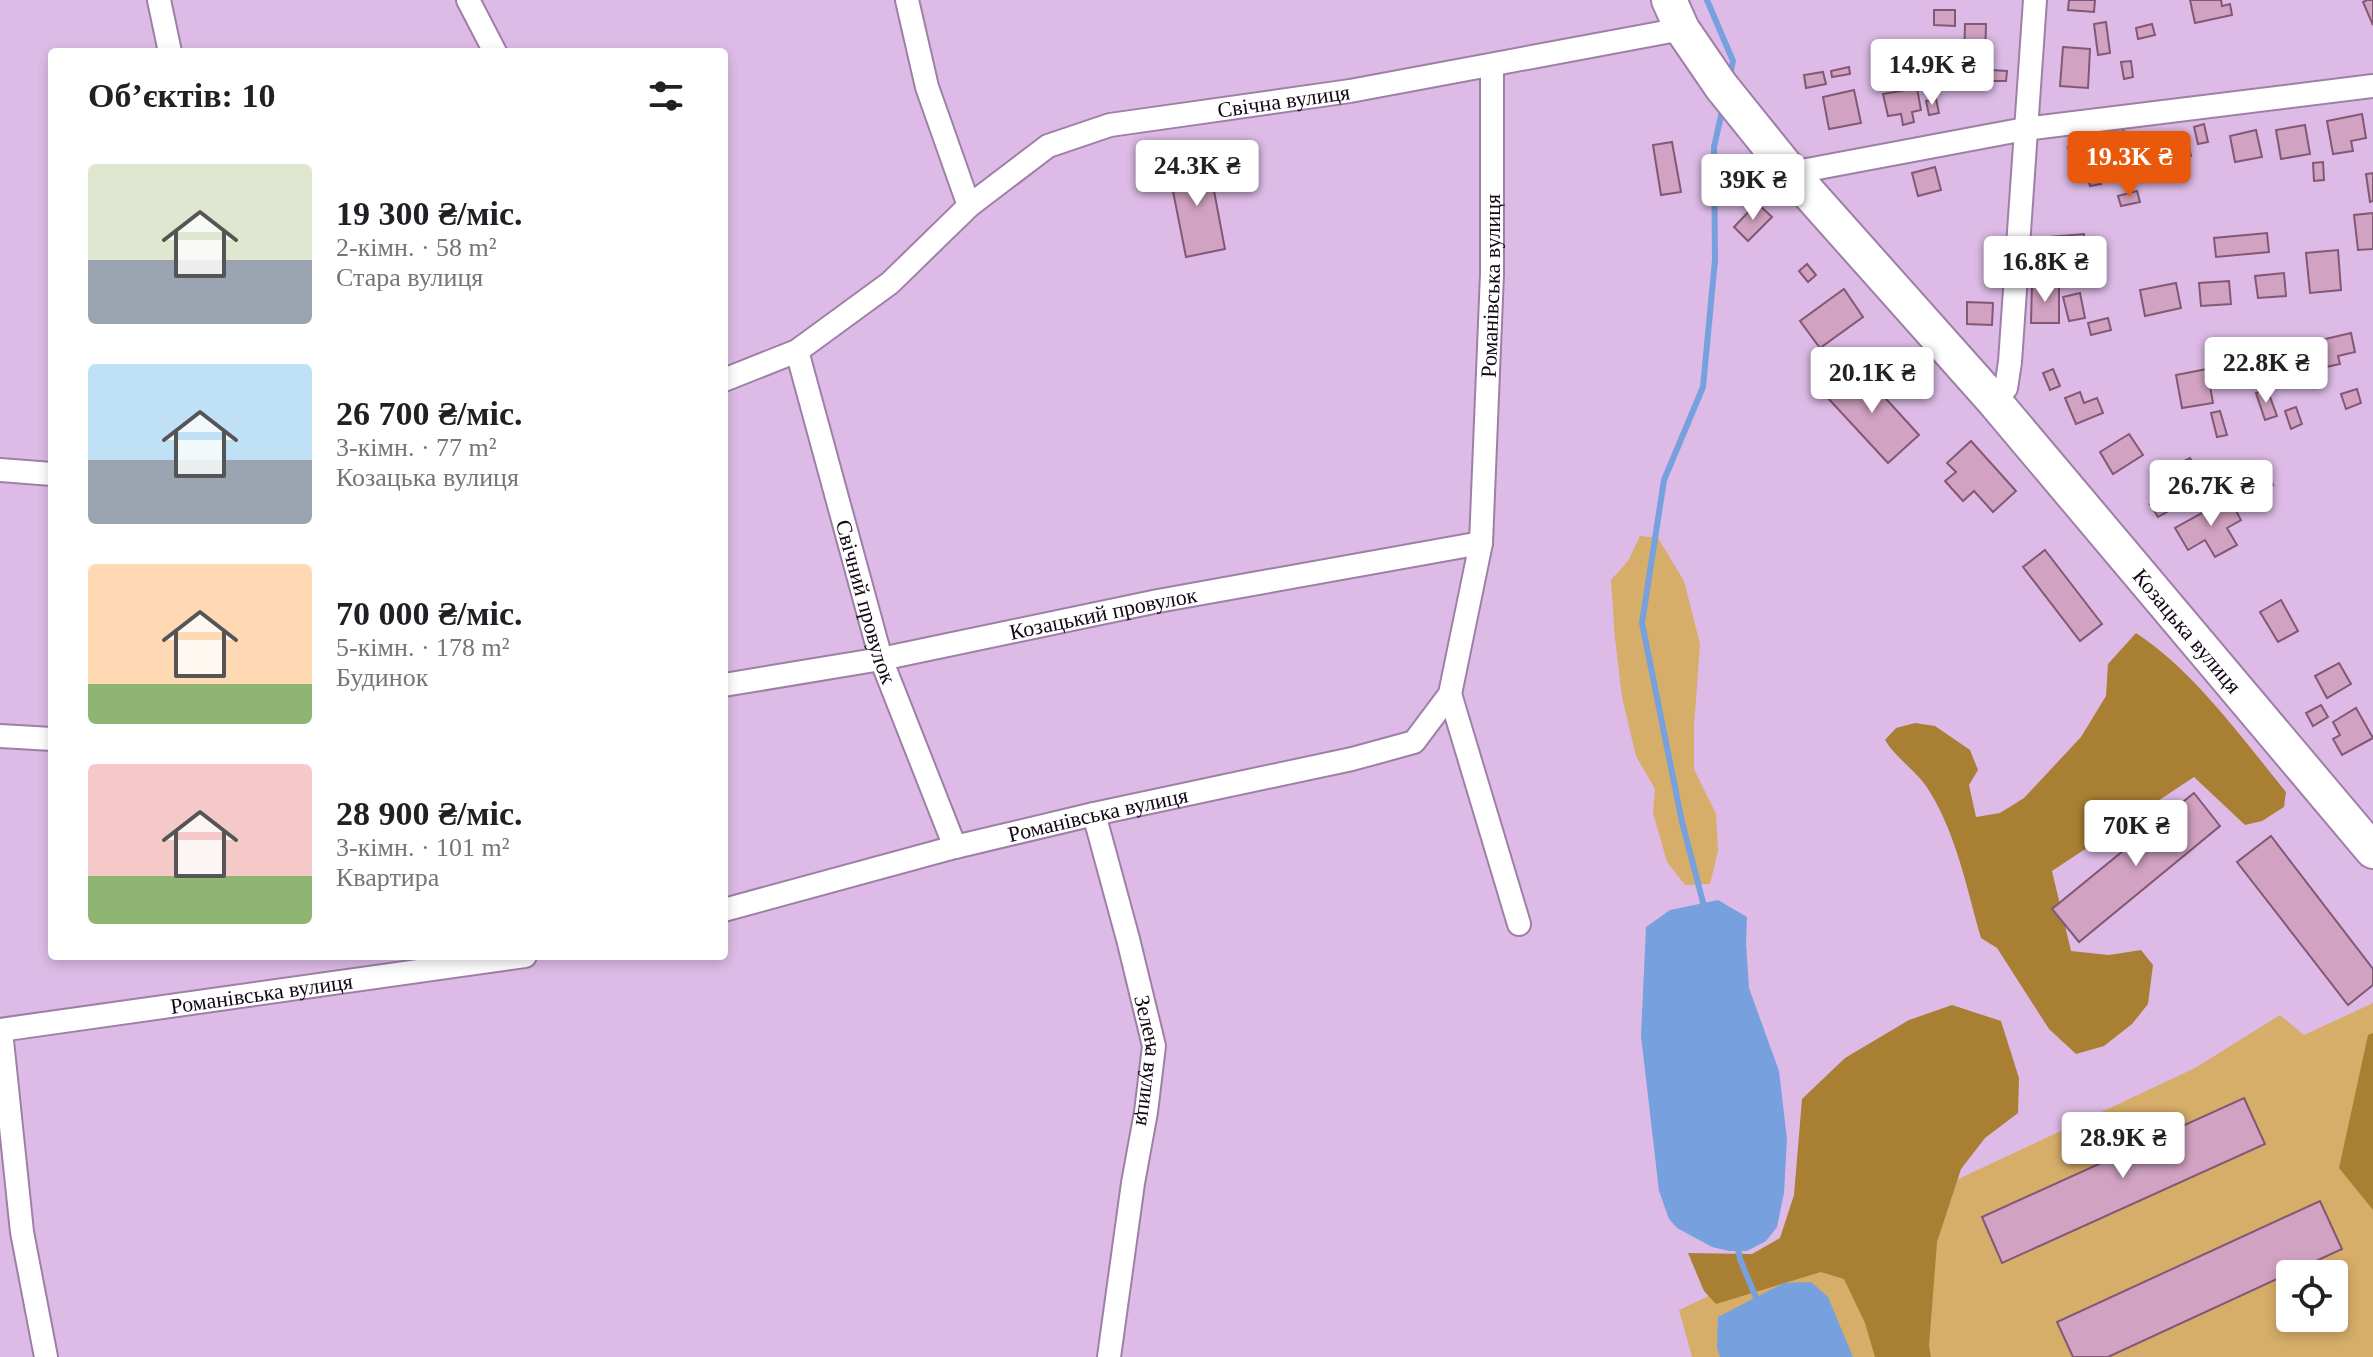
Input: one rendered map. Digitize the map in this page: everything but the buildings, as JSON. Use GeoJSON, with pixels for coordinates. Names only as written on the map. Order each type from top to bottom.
{"type":"FeatureCollection","features":[{"type":"Feature","properties":{"kind":"main road","name":"Козацька вулиця"},"geometry":{"type":"LineString","coordinates":[[1676,14],[1729,96],[1791,173],[1994,401],[2373,851]]}},
{"type":"Feature","properties":{"kind":"street"},"geometry":{"type":"LineString","coordinates":[[159,0],[169,48]]}},
{"type":"Feature","properties":{"kind":"street"},"geometry":{"type":"LineString","coordinates":[[468,0],[493,48]]}},
{"type":"Feature","properties":{"kind":"street"},"geometry":{"type":"LineString","coordinates":[[907,0],[927,87],[969,206]]}},
{"type":"Feature","properties":{"kind":"street"},"geometry":{"type":"LineString","coordinates":[[1994,401],[2006,388],[2010,362],[2035,0]]}},
{"type":"Feature","properties":{"kind":"street","name":"Свічна вулиця"},"geometry":{"type":"LineString","coordinates":[[728,378],[797,351],[890,283],[969,206],[1048,146],[1110,125],[1350,91],[1492,65],[1676,14]]}},
{"type":"Feature","properties":{"kind":"street","name":"Романівська вулиця"},"geometry":{"type":"LineString","coordinates":[[728,909],[955,847],[1352,759],[1414,742],[1450,694],[1481,543],[1492,274],[1492,65]]}},
{"type":"Feature","properties":{"kind":"street"},"geometry":{"type":"LineString","coordinates":[[1791,173],[2025,129],[2373,86]]}},
{"type":"Feature","properties":{"kind":"street","name":"Свічний провулок"},"geometry":{"type":"LineString","coordinates":[[797,351],[881,659],[955,847]]}},
{"type":"Feature","properties":{"kind":"street"},"geometry":{"type":"LineString","coordinates":[[0,470],[48,474]]}},
{"type":"Feature","properties":{"kind":"street","name":"Козацький провулок"},"geometry":{"type":"LineString","coordinates":[[728,684],[881,659],[1158,601],[1481,543]]}},
{"type":"Feature","properties":{"kind":"street","name":"Романівська вулиця"},"geometry":{"type":"LineString","coordinates":[[1450,694],[1519,924]]}},
{"type":"Feature","properties":{"kind":"street"},"geometry":{"type":"LineString","coordinates":[[0,736],[48,739]]}},
{"type":"Feature","properties":{"kind":"street","name":"Зелена вулиця"},"geometry":{"type":"LineString","coordinates":[[1094,814],[1154,1046],[1109,1357]]}},
{"type":"Feature","properties":{"kind":"street","name":"Романівська вулиця"},"geometry":{"type":"LineString","coordinates":[[1,1031],[497,960]]}},
{"type":"Feature","properties":{"kind":"street"},"geometry":{"type":"LineString","coordinates":[[1,1031],[22,1232],[46,1357]]}},
{"type":"Feature","properties":{"kind":"shaded area"},"geometry":{"type":"Polygon","coordinates":[[[1640,536],[1658,538],[1684,581],[1700,644],[1694,769],[1716,814],[1718,851],[1710,884],[1685,885],[1667,862],[1653,813],[1655,789],[1636,756],[1622,697],[1611,580],[1628,561],[1640,536]]]}},
{"type":"Feature","properties":{"kind":"shaded area"},"geometry":{"type":"Polygon","coordinates":[[[2136,633],[2178,666],[2216,706],[2286,792],[2284,807],[2262,821],[2245,825],[2194,777],[2052,871],[2071,951],[2109,955],[2141,950],[2153,965],[2148,1004],[2132,1024],[2104,1046],[2076,1054],[2049,1029],[1997,948],[1981,938],[1945,821],[1926,786],[1885,740],[1896,728],[1915,723],[1935,726],[1970,750],[1978,770],[1969,785],[1976,817],[2000,813],[2024,798],[2081,737],[2106,696],[2108,664],[2136,633]]]}},
{"type":"Feature","properties":{"kind":"shaded area"},"geometry":{"type":"Polygon","coordinates":[[[2373,1003],[2373,1357],[1692,1357],[1679,1310],[2195,1068],[2280,1015],[2304,1035],[2373,1003]]]}},
{"type":"Feature","properties":{"kind":"shaded area"},"geometry":{"type":"Polygon","coordinates":[[[1952,1005],[2001,1021],[2019,1078],[2018,1113],[1985,1138],[1961,1169],[1937,1242],[1929,1346],[1931,1357],[1875,1357],[1865,1323],[1844,1279],[1821,1272],[1716,1304],[1704,1291],[1688,1253],[1752,1254],[1780,1238],[1794,1195],[1802,1099],[1845,1058],[1909,1020],[1952,1005]]]}},
{"type":"Feature","properties":{"kind":"shaded area"},"geometry":{"type":"Polygon","coordinates":[[[2373,1033],[2373,1210],[2339,1168],[2368,1035],[2373,1033]]]}},
{"type":"Feature","properties":{"kind":"water"},"geometry":{"type":"Polygon","coordinates":[[[1718,900],[1747,917],[1749,988],[1779,1071],[1787,1139],[1784,1193],[1777,1227],[1766,1241],[1747,1251],[1712,1247],[1677,1228],[1669,1219],[1659,1191],[1641,1036],[1646,927],[1670,910],[1718,900]]]}},
{"type":"Feature","properties":{"kind":"water"},"geometry":{"type":"Polygon","coordinates":[[[1811,1282],[1828,1297],[1853,1357],[1720,1357],[1717,1348],[1718,1317],[1784,1283],[1811,1282]]]}},
{"type":"Feature","properties":{"kind":"waterway"},"geometry":{"type":"LineString","coordinates":[[1707,0],[1733,61],[1730,76]]}},
{"type":"Feature","properties":{"kind":"waterway"},"geometry":{"type":"LineString","coordinates":[[1705,910],[1682,822],[1642,623],[1664,480],[1703,387],[1715,260],[1714,147],[1723,107]]}},
{"type":"Feature","properties":{"kind":"waterway"},"geometry":{"type":"LineString","coordinates":[[1737,1244],[1759,1305]]}}]}
